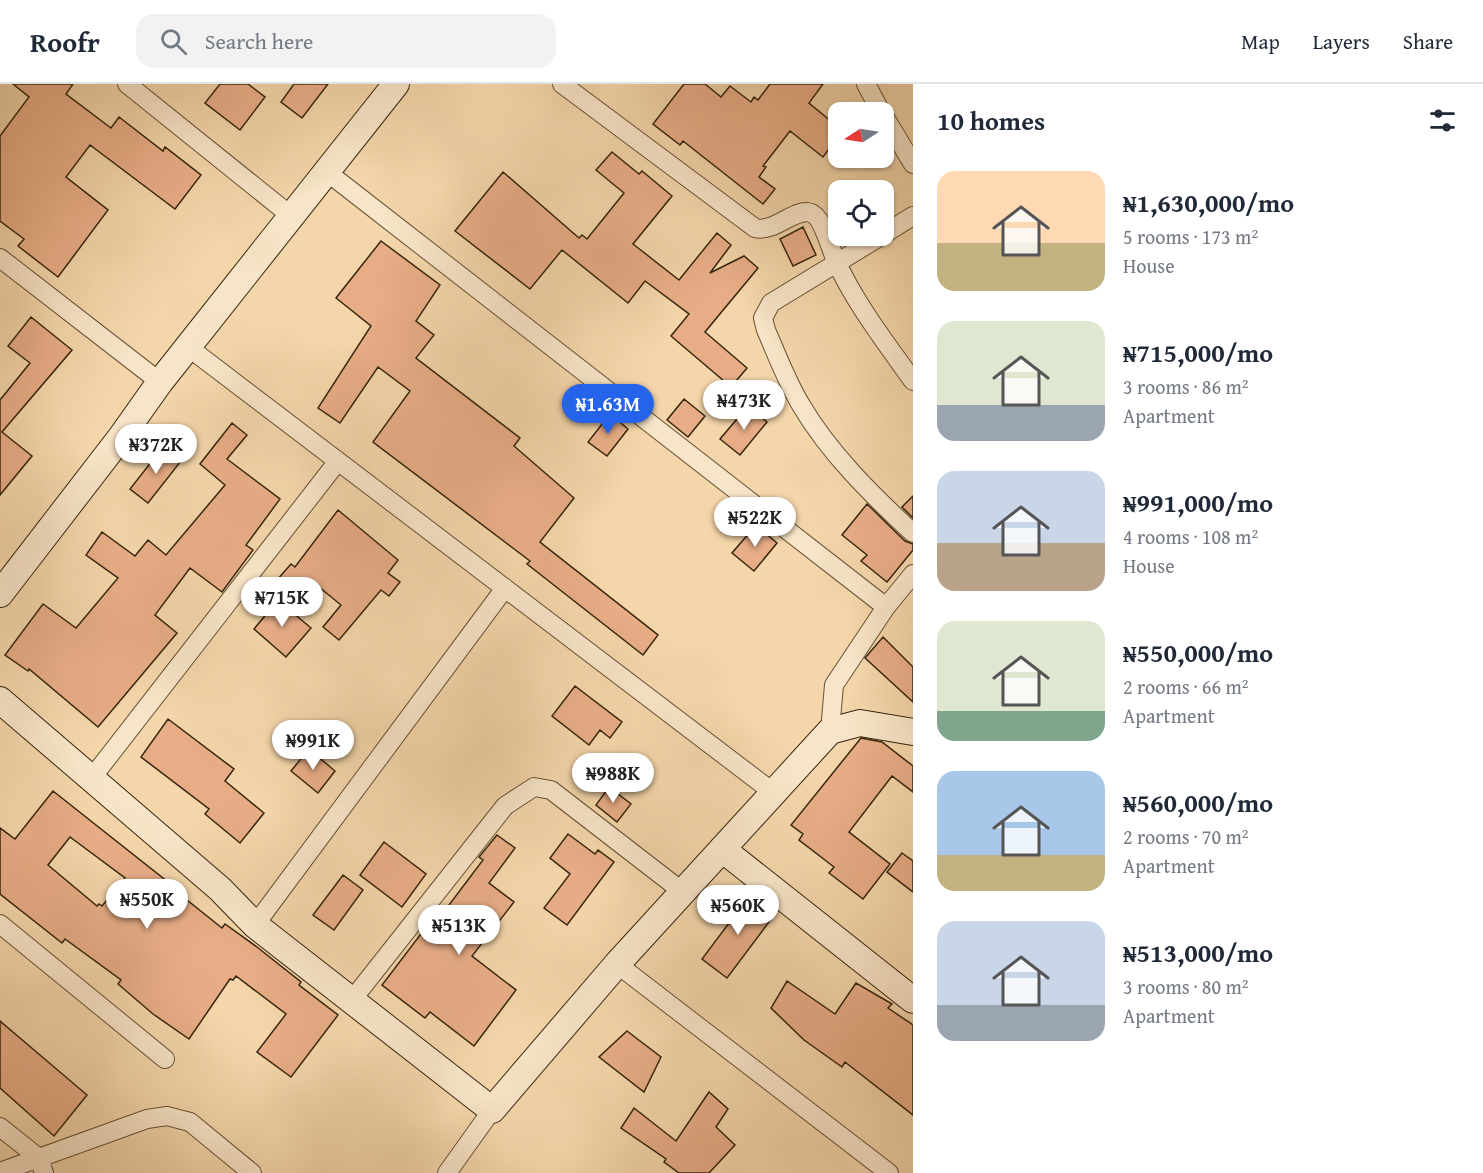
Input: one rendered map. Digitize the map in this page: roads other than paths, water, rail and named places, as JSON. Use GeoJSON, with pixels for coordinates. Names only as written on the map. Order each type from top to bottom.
{"type":"FeatureCollection","features":[{"type":"Feature","properties":{"kind":"street"},"geometry":{"type":"LineString","coordinates":[[127,84],[290,215]]}},
{"type":"Feature","properties":{"kind":"street"},"geometry":{"type":"LineString","coordinates":[[0,594],[121,437],[160,382],[396,84]]}},
{"type":"Feature","properties":{"kind":"street"},"geometry":{"type":"LineString","coordinates":[[562,84],[755,228],[763,230],[804,212],[812,213],[818,218],[837,263],[882,338],[913,381]]}},
{"type":"Feature","properties":{"kind":"street"},"geometry":{"type":"LineString","coordinates":[[866,84],[876,102]]}},
{"type":"Feature","properties":{"kind":"street"},"geometry":{"type":"LineString","coordinates":[[894,133],[913,164]]}},
{"type":"Feature","properties":{"kind":"street"},"geometry":{"type":"LineString","coordinates":[[327,172],[886,607]]}},
{"type":"Feature","properties":{"kind":"street"},"geometry":{"type":"LineString","coordinates":[[894,228],[913,216]]}},
{"type":"Feature","properties":{"kind":"street"},"geometry":{"type":"LineString","coordinates":[[864,246],[771,303],[763,318],[766,330],[801,405],[826,441],[856,476],[913,533]]}},
{"type":"Feature","properties":{"kind":"street"},"geometry":{"type":"LineString","coordinates":[[0,258],[160,382]]}},
{"type":"Feature","properties":{"kind":"street"},"geometry":{"type":"LineString","coordinates":[[188,347],[774,793]]}},
{"type":"Feature","properties":{"kind":"street"},"geometry":{"type":"LineString","coordinates":[[91,779],[338,461]]}},
{"type":"Feature","properties":{"kind":"street"},"geometry":{"type":"LineString","coordinates":[[830,731],[834,685],[886,607],[913,574]]}},
{"type":"Feature","properties":{"kind":"street"},"geometry":{"type":"LineString","coordinates":[[255,925],[505,588]]}},
{"type":"Feature","properties":{"kind":"street"},"geometry":{"type":"LineString","coordinates":[[0,700],[220,889],[255,925],[492,1110]]}},
{"type":"Feature","properties":{"kind":"street"},"geometry":{"type":"LineString","coordinates":[[455,1170],[492,1110],[617,964],[830,731],[860,723],[913,732]]}},
{"type":"Feature","properties":{"kind":"street"},"geometry":{"type":"LineString","coordinates":[[352,1000],[505,806],[534,788],[551,790],[683,892]]}},
{"type":"Feature","properties":{"kind":"street"},"geometry":{"type":"LineString","coordinates":[[722,849],[913,1000]]}},
{"type":"Feature","properties":{"kind":"street"},"geometry":{"type":"LineString","coordinates":[[0,924],[165,1059]]}},
{"type":"Feature","properties":{"kind":"street"},"geometry":{"type":"LineString","coordinates":[[617,964],[890,1173]]}},
{"type":"Feature","properties":{"kind":"street"},"geometry":{"type":"LineString","coordinates":[[0,1172],[41,1165],[147,1119],[167,1116],[190,1122],[252,1173]]}},
{"type":"Feature","properties":{"kind":"street"},"geometry":{"type":"LineString","coordinates":[[0,1127],[41,1165]]}}]}
